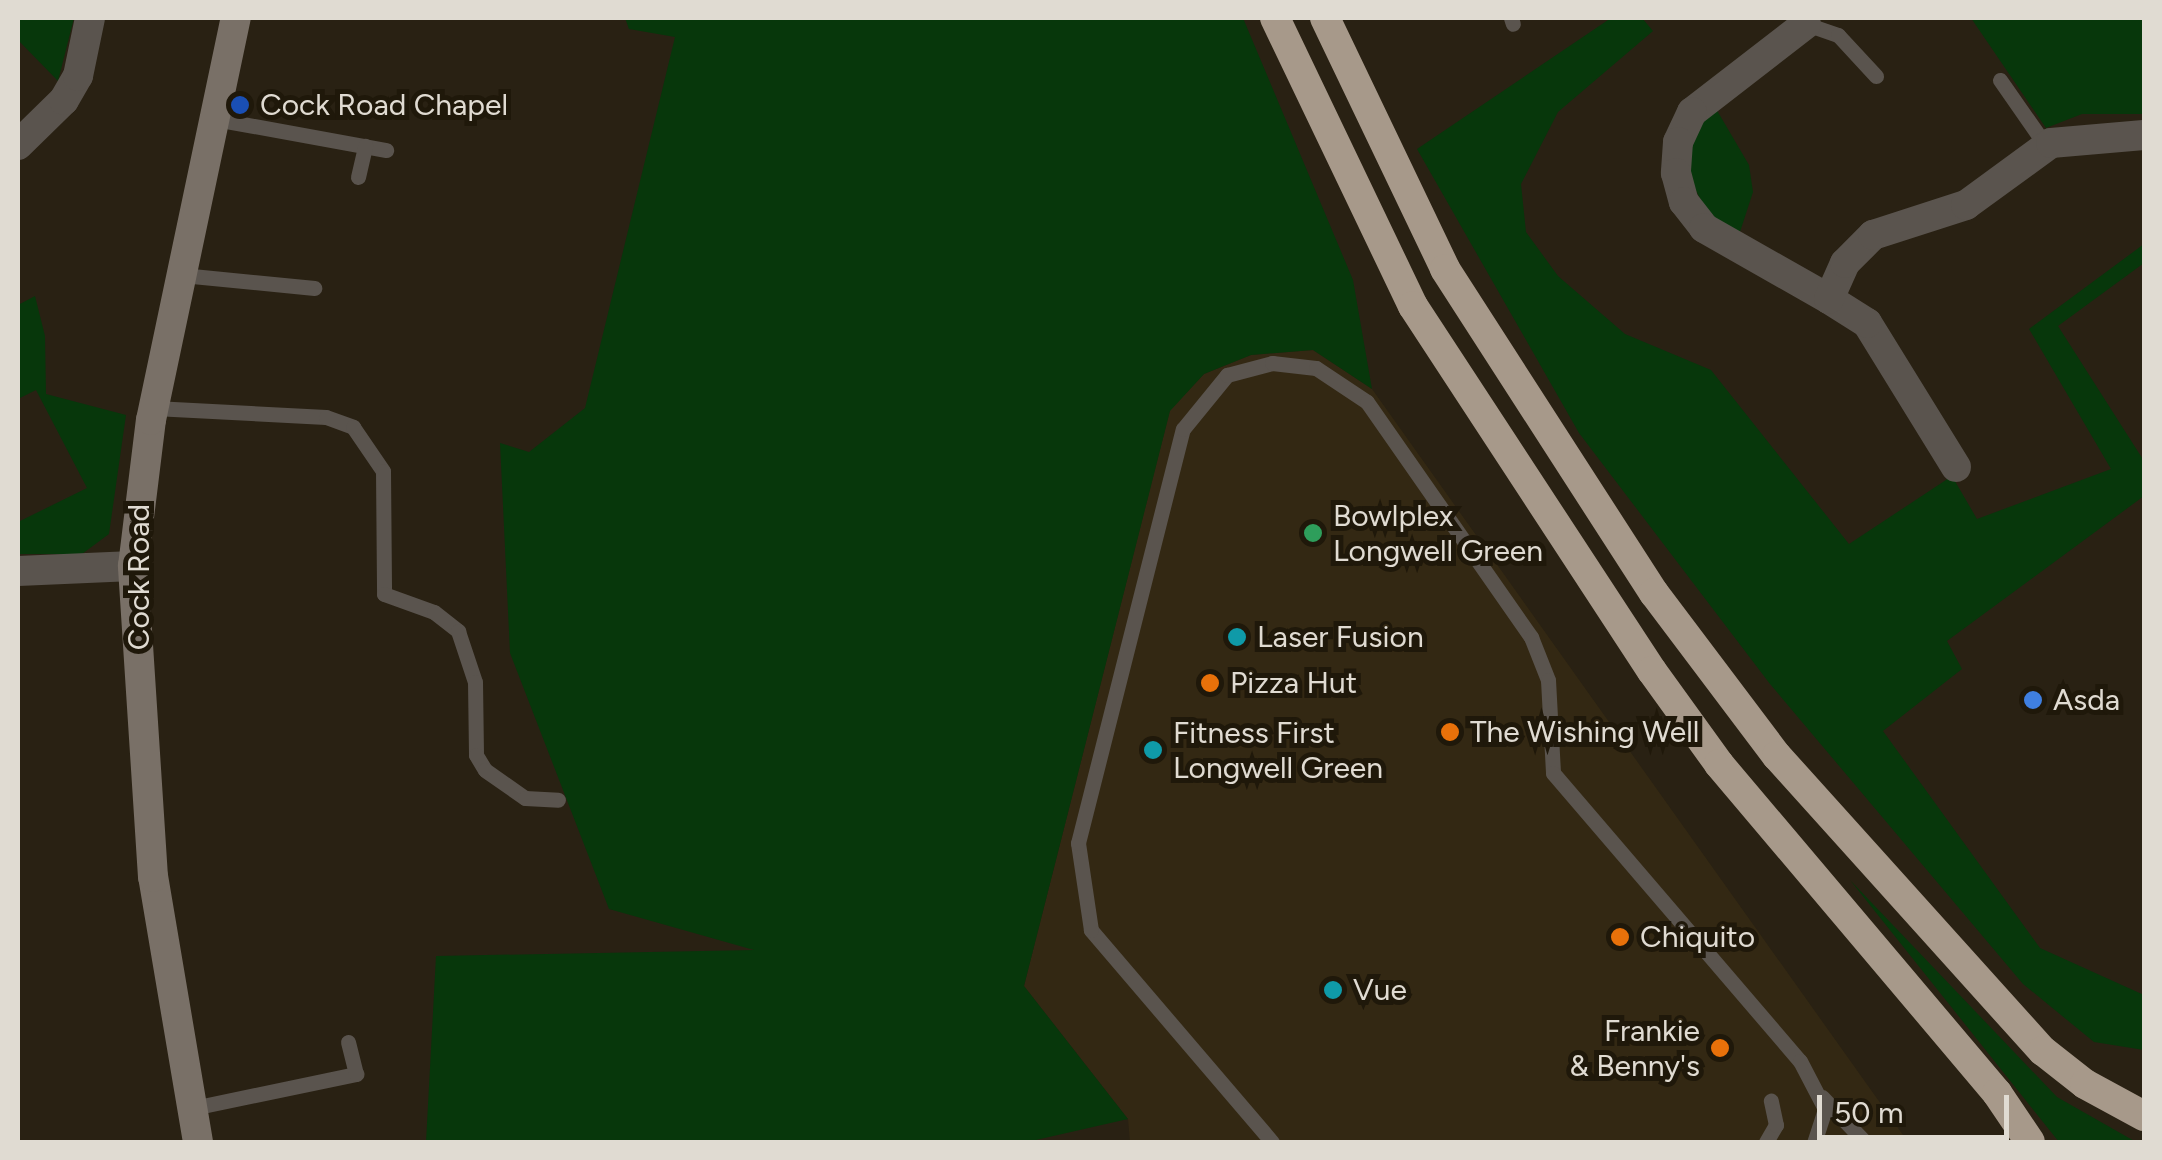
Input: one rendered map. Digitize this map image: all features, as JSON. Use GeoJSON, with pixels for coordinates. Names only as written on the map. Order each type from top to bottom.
{"type":"FeatureCollection","features":[{"type":"Feature","properties":{"kind":"highway"},"geometry":{"type":"LineString","coordinates":[[1275,18],[1413,306],[1652,671],[1719,764],[1997,1093],[2030,1142]]}},
{"type":"Feature","properties":{"kind":"highway"},"geometry":{"type":"LineString","coordinates":[[1325,18],[1446,269],[1665,608],[1777,756],[2043,1050],[2085,1084],[2144,1116]]}},
{"type":"Feature","properties":{"kind":"street"},"geometry":{"type":"LineString","coordinates":[[18,145],[64,100],[78,76],[90,18]]}},
{"type":"Feature","properties":{"kind":"street","name":"Cock Road"},"geometry":{"type":"LineString","coordinates":[[198,1142],[153,876],[133,566],[154,408],[236,18]]}},
{"type":"Feature","properties":{"kind":"street"},"geometry":{"type":"LineString","coordinates":[[1806,24],[1692,112],[1678,142],[1676,173],[1684,202],[1704,228],[1867,323],[1956,467]]}},
{"type":"Feature","properties":{"kind":"street"},"geometry":{"type":"LineString","coordinates":[[1829,299],[1845,263],[1873,234],[1966,205],[2046,146],[2144,136]]}},
{"type":"Feature","properties":{"kind":"street"},"geometry":{"type":"LineString","coordinates":[[18,571],[133,566]]}},
{"type":"Feature","properties":{"kind":"lane"},"geometry":{"type":"LineString","coordinates":[[1806,24],[1838,35],[1876,76]]}},
{"type":"Feature","properties":{"kind":"lane"},"geometry":{"type":"LineString","coordinates":[[2000,80],[2046,146]]}},
{"type":"Feature","properties":{"kind":"lane"},"geometry":{"type":"LineString","coordinates":[[215,119],[386,150]]}},
{"type":"Feature","properties":{"kind":"lane"},"geometry":{"type":"LineString","coordinates":[[358,177],[365,146]]}},
{"type":"Feature","properties":{"kind":"lane"},"geometry":{"type":"LineString","coordinates":[[182,275],[314,288]]}},
{"type":"Feature","properties":{"kind":"lane"},"geometry":{"type":"LineString","coordinates":[[1272,1142],[1091,930],[1078,843],[1184,429],[1226,374],[1272,363],[1316,368],[1367,402],[1542,659],[1554,773]]}},
{"type":"Feature","properties":{"kind":"lane"},"geometry":{"type":"LineString","coordinates":[[154,408],[326,418],[353,427],[383,471],[384,594],[434,612],[458,631],[475,682],[476,755],[485,770],[525,798],[558,800]]}},
{"type":"Feature","properties":{"kind":"lane"},"geometry":{"type":"LineString","coordinates":[[1540,755],[1800,1061],[1822,1097],[1865,1142]]}},
{"type":"Feature","properties":{"kind":"lane"},"geometry":{"type":"LineString","coordinates":[[193,1108],[356,1074],[348,1042]]}},
{"type":"Feature","properties":{"kind":"lane"},"geometry":{"type":"LineString","coordinates":[[1814,1142],[1825,1109],[1822,1097]]}},
{"type":"Feature","properties":{"kind":"lane"},"geometry":{"type":"LineString","coordinates":[[1766,1142],[1776,1124],[1771,1101]]}},
{"type":"Feature","properties":{"kind":"shaded area"},"geometry":{"type":"Polygon","coordinates":[[[1313,350],[1372,389],[1908,1142],[1130,1142],[1128,1119],[1024,986],[1170,410],[1204,374],[1251,355],[1313,350]]]}},
{"type":"Feature","properties":{"kind":"green space"},"geometry":{"type":"Polygon","coordinates":[[[18,18],[74,18],[58,81],[18,40],[18,18]]]}},
{"type":"Feature","properties":{"kind":"green space"},"geometry":{"type":"Polygon","coordinates":[[[625,18],[1243,18],[1353,280],[1372,389],[1313,350],[1251,355],[1204,374],[1170,411],[1024,986],[1128,1119],[1027,1142],[426,1142],[436,956],[754,950],[609,909],[510,653],[500,443],[529,452],[585,408],[675,37],[629,29],[625,18]]]}},
{"type":"Feature","properties":{"kind":"green space"},"geometry":{"type":"Polygon","coordinates":[[[1611,18],[1642,18],[1653,31],[1558,112],[1521,184],[1526,232],[1558,276],[1625,334],[1711,370],[1849,544],[1952,476],[1977,519],[2111,469],[2029,329],[2144,244],[2144,263],[2058,326],[2144,461],[2144,496],[1947,641],[1962,669],[1883,731],[2040,948],[2144,995],[2144,1050],[2094,1042],[2023,984],[1770,684],[1579,433],[1417,149],[1611,18]]]}},
{"type":"Feature","properties":{"kind":"green space"},"geometry":{"type":"Polygon","coordinates":[[[1971,18],[2144,18],[2144,114],[2082,114],[2046,128],[1971,18]]]}},
{"type":"Feature","properties":{"kind":"green space"},"geometry":{"type":"Polygon","coordinates":[[[1715,107],[1749,165],[1753,192],[1739,235],[1707,212],[1689,177],[1691,138],[1715,107]]]}},
{"type":"Feature","properties":{"kind":"green space"},"geometry":{"type":"Polygon","coordinates":[[[35,296],[45,336],[46,394],[126,415],[109,534],[82,554],[18,554],[18,522],[87,488],[36,390],[18,399],[18,305],[35,296]]]}},
{"type":"Feature","properties":{"kind":"green space"},"geometry":{"type":"Polygon","coordinates":[[[1850,880],[2057,1097],[2136,1142],[2059,1142],[1850,880]]]}},
{"type":"Feature","properties":{"kind":"place","name":"Cock Road Chapel"},"geometry":{"type":"Point","coordinates":[240,105]}},
{"type":"Feature","properties":{"kind":"place","name":"Bowlplex Longwell Green"},"geometry":{"type":"Point","coordinates":[1313,533]}},
{"type":"Feature","properties":{"kind":"place","name":"Laser Fusion"},"geometry":{"type":"Point","coordinates":[1237,637]}},
{"type":"Feature","properties":{"kind":"place","name":"Pizza Hut"},"geometry":{"type":"Point","coordinates":[1210,683]}},
{"type":"Feature","properties":{"kind":"place","name":"Asda"},"geometry":{"type":"Point","coordinates":[2033,700]}},
{"type":"Feature","properties":{"kind":"place","name":"The Wishing Well"},"geometry":{"type":"Point","coordinates":[1450,732]}},
{"type":"Feature","properties":{"kind":"place","name":"Fitness First Longwell Green"},"geometry":{"type":"Point","coordinates":[1153,750]}},
{"type":"Feature","properties":{"kind":"place","name":"Chiquito"},"geometry":{"type":"Point","coordinates":[1620,937]}},
{"type":"Feature","properties":{"kind":"place","name":"Vue"},"geometry":{"type":"Point","coordinates":[1333,990]}},
{"type":"Feature","properties":{"kind":"place","name":"Frankie & Benny's"},"geometry":{"type":"Point","coordinates":[1720,1048]}}]}
